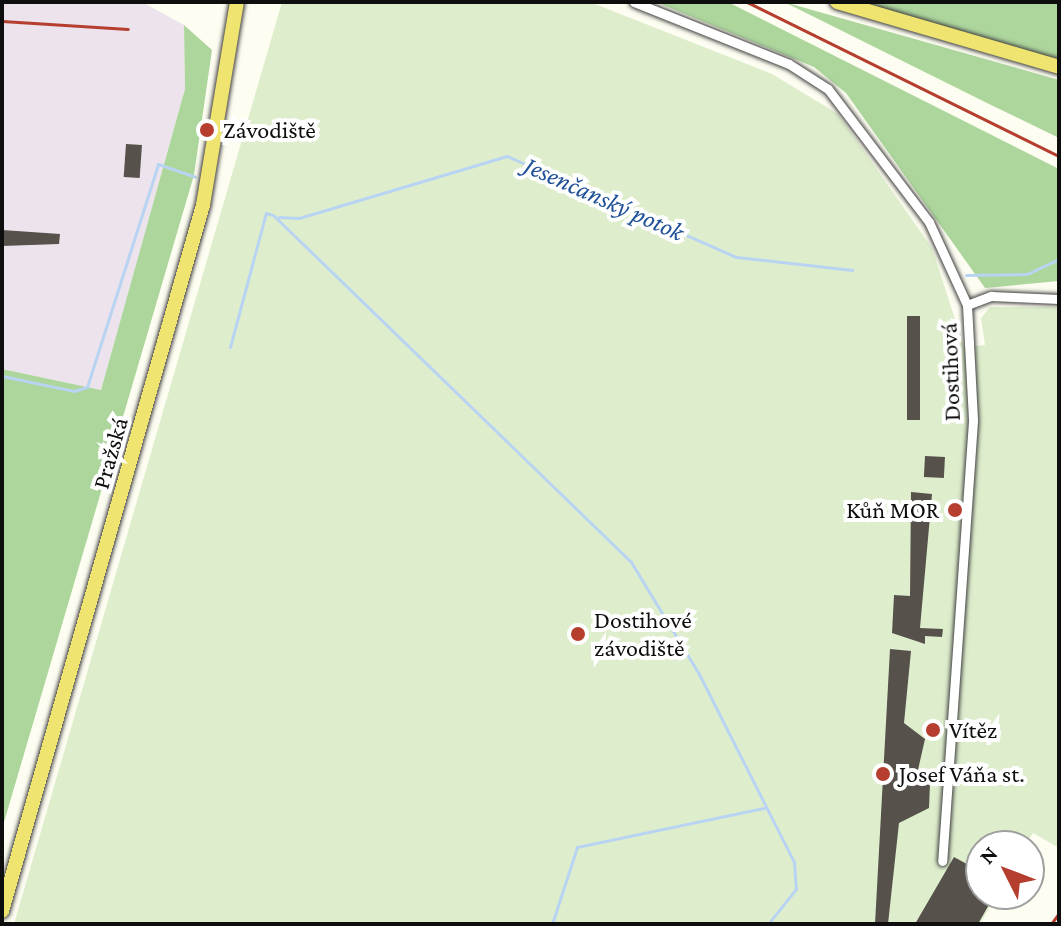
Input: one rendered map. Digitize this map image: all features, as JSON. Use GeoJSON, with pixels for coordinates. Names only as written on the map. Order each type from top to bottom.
{"type":"FeatureCollection","features":[{"type":"Feature","properties":{"kind":"main road","name":"Pražská"},"geometry":{"type":"LineString","coordinates":[[2,911],[203,205],[237,2]]}},
{"type":"Feature","properties":{"kind":"main road"},"geometry":{"type":"LineString","coordinates":[[837,2],[1059,67]]}},
{"type":"Feature","properties":{"kind":"street","name":"Dostihová"},"geometry":{"type":"LineString","coordinates":[[634,2],[796,68],[828,89],[924,214],[967,305],[973,421],[942,861]]}},
{"type":"Feature","properties":{"kind":"street"},"geometry":{"type":"LineString","coordinates":[[967,305],[991,296],[1059,299]]}},
{"type":"Feature","properties":{"kind":"shaded area"},"geometry":{"type":"Polygon","coordinates":[[[2,2],[142,2],[184,25],[185,89],[101,390],[2,369],[2,2]]]}},
{"type":"Feature","properties":{"kind":"green space","name":"Dostihové závodiště"},"geometry":{"type":"Polygon","coordinates":[[[282,2],[590,2],[772,74],[838,114],[932,248],[964,347],[985,345],[981,318],[990,307],[1059,307],[1059,848],[1045,840],[1045,830],[965,830],[965,910],[988,910],[980,924],[14,924],[282,2]]]}},
{"type":"Feature","properties":{"kind":"green space"},"geometry":{"type":"Polygon","coordinates":[[[656,2],[728,2],[1059,169],[1059,281],[985,288],[846,93],[814,67],[656,2]]]}},
{"type":"Feature","properties":{"kind":"green space"},"geometry":{"type":"Polygon","coordinates":[[[784,2],[1059,80],[1059,138],[987,103],[784,2]]]}},
{"type":"Feature","properties":{"kind":"green space"},"geometry":{"type":"Polygon","coordinates":[[[862,2],[1059,2],[1059,59],[1011,48],[862,2]]]}},
{"type":"Feature","properties":{"kind":"green space"},"geometry":{"type":"Polygon","coordinates":[[[184,25],[212,50],[194,175],[2,829],[2,369],[101,390],[185,89],[184,25]]]}},
{"type":"Feature","properties":{"kind":"building"},"geometry":{"type":"Polygon","coordinates":[[[126,144],[142,145],[140,178],[124,177],[126,144]]]}},
{"type":"Feature","properties":{"kind":"building"},"geometry":{"type":"Polygon","coordinates":[[[2,230],[60,234],[59,244],[2,246],[2,230]]]}},
{"type":"Feature","properties":{"kind":"building"},"geometry":{"type":"Polygon","coordinates":[[[907,316],[920,316],[920,420],[907,420],[907,316]]]}},
{"type":"Feature","properties":{"kind":"building"},"geometry":{"type":"Polygon","coordinates":[[[925,456],[945,457],[944,478],[924,477],[925,456]]]}},
{"type":"Feature","properties":{"kind":"building"},"geometry":{"type":"Polygon","coordinates":[[[911,492],[932,494],[920,628],[943,629],[942,637],[925,636],[925,644],[892,633],[894,595],[910,596],[911,492]]]}},
{"type":"Feature","properties":{"kind":"building"},"geometry":{"type":"Polygon","coordinates":[[[890,649],[911,651],[904,723],[925,739],[918,770],[930,784],[929,808],[899,823],[888,924],[875,924],[890,649]]]}},
{"type":"Feature","properties":{"kind":"building"},"geometry":{"type":"Polygon","coordinates":[[[954,857],[965,863],[965,910],[986,910],[978,924],[915,924],[954,857]]]}},
{"type":"Feature","properties":{"kind":"waterway","name":"Jesenčanský potok"},"geometry":{"type":"LineString","coordinates":[[279,217],[299,218],[507,156],[736,257],[852,270]]}},
{"type":"Feature","properties":{"kind":"waterway","name":"Jesenčanský potok"},"geometry":{"type":"LineString","coordinates":[[2,376],[74,391],[87,387],[158,164],[195,177]]}},
{"type":"Feature","properties":{"kind":"waterway"},"geometry":{"type":"LineString","coordinates":[[230,347],[266,213],[272,215]]}},
{"type":"Feature","properties":{"kind":"waterway"},"geometry":{"type":"LineString","coordinates":[[273,215],[631,562],[699,674],[794,862],[796,889],[768,924]]}},
{"type":"Feature","properties":{"kind":"waterway","name":"Jesenčanský potok"},"geometry":{"type":"LineString","coordinates":[[966,275],[1027,274],[1059,259]]}},
{"type":"Feature","properties":{"kind":"waterway"},"geometry":{"type":"LineString","coordinates":[[552,924],[577,847],[764,808]]}},
{"type":"Feature","properties":{"kind":"railway"},"geometry":{"type":"LineString","coordinates":[[747,2],[1059,156]]}},
{"type":"Feature","properties":{"kind":"railway"},"geometry":{"type":"LineString","coordinates":[[2,21],[128,29]]}},
{"type":"Feature","properties":{"kind":"railway"},"geometry":{"type":"LineString","coordinates":[[1051,924],[1059,913]]}},
{"type":"Feature","properties":{"kind":"place","name":"Závodiště"},"geometry":{"type":"Point","coordinates":[207,130]}},
{"type":"Feature","properties":{"kind":"place","name":"Kůň MOR"},"geometry":{"type":"Point","coordinates":[955,510]}},
{"type":"Feature","properties":{"kind":"place","name":"Dostihové závodiště"},"geometry":{"type":"Point","coordinates":[578,634]}},
{"type":"Feature","properties":{"kind":"place","name":"Vítěz"},"geometry":{"type":"Point","coordinates":[933,730]}},
{"type":"Feature","properties":{"kind":"place","name":"Josef Váňa st."},"geometry":{"type":"Point","coordinates":[883,774]}}]}
